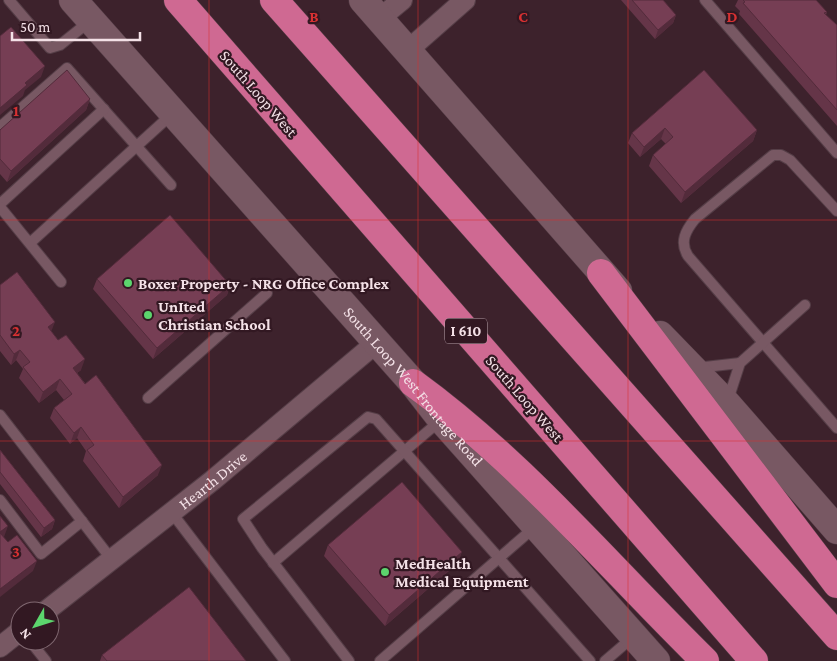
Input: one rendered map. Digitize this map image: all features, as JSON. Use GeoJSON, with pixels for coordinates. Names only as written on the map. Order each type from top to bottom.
{"type":"FeatureCollection","features":[{"type":"Feature","properties":{"kind":"highway","name":"South Loop West"},"geometry":{"type":"LineString","coordinates":[[178,0],[754,661]]}},
{"type":"Feature","properties":{"kind":"highway"},"geometry":{"type":"LineString","coordinates":[[274,0],[837,636]]}},
{"type":"Feature","properties":{"kind":"highway"},"geometry":{"type":"LineString","coordinates":[[600,273],[837,584]]}},
{"type":"Feature","properties":{"kind":"highway"},"geometry":{"type":"LineString","coordinates":[[413,383],[453,412],[524,477],[705,661]]}},
{"type":"Feature","properties":{"kind":"main road","name":"South Loop West Frontage Road"},"geometry":{"type":"LineString","coordinates":[[72,0],[376,344],[413,383],[441,419],[656,661]]}},
{"type":"Feature","properties":{"kind":"main road"},"geometry":{"type":"LineString","coordinates":[[371,10],[600,273],[726,404],[837,530]]}},
{"type":"Feature","properties":{"kind":"street"},"geometry":{"type":"LineString","coordinates":[[371,10],[402,0]]}},
{"type":"Feature","properties":{"kind":"street"},"geometry":{"type":"LineString","coordinates":[[407,51],[465,0]]}},
{"type":"Feature","properties":{"kind":"street","name":"Hearth Drive"},"geometry":{"type":"LineString","coordinates":[[59,601],[172,513],[376,344]]}},
{"type":"Feature","properties":{"kind":"street"},"geometry":{"type":"LineString","coordinates":[[0,647],[10,639]]}},
{"type":"Feature","properties":{"kind":"lane"},"geometry":{"type":"LineString","coordinates":[[9,0],[50,48],[60,45],[91,20]]}},
{"type":"Feature","properties":{"kind":"lane"},"geometry":{"type":"LineString","coordinates":[[705,0],[837,153]]}},
{"type":"Feature","properties":{"kind":"lane"},"geometry":{"type":"LineString","coordinates":[[0,127],[67,68],[171,185]]}},
{"type":"Feature","properties":{"kind":"lane"},"geometry":{"type":"LineString","coordinates":[[61,282],[0,206],[104,108]]}},
{"type":"Feature","properties":{"kind":"lane"},"geometry":{"type":"LineString","coordinates":[[30,243],[173,113]]}},
{"type":"Feature","properties":{"kind":"lane"},"geometry":{"type":"LineString","coordinates":[[837,211],[790,160],[780,155],[773,155],[707,207],[687,230],[683,247],[688,256],[837,428]]}},
{"type":"Feature","properties":{"kind":"lane"},"geometry":{"type":"LineString","coordinates":[[148,398],[267,293]]}},
{"type":"Feature","properties":{"kind":"lane"},"geometry":{"type":"LineString","coordinates":[[726,404],[740,364],[762,341],[805,305]]}},
{"type":"Feature","properties":{"kind":"lane"},"geometry":{"type":"LineString","coordinates":[[692,368],[740,364]]}},
{"type":"Feature","properties":{"kind":"lane"},"geometry":{"type":"LineString","coordinates":[[0,415],[112,560]]}},
{"type":"Feature","properties":{"kind":"lane"},"geometry":{"type":"LineString","coordinates":[[349,661],[273,562],[244,519],[364,419],[376,419],[590,661]]}},
{"type":"Feature","properties":{"kind":"lane"},"geometry":{"type":"LineString","coordinates":[[273,562],[441,419]]}},
{"type":"Feature","properties":{"kind":"lane"},"geometry":{"type":"LineString","coordinates":[[0,500],[41,554],[82,521]]}},
{"type":"Feature","properties":{"kind":"lane"},"geometry":{"type":"LineString","coordinates":[[172,513],[286,661]]}},
{"type":"Feature","properties":{"kind":"lane"},"geometry":{"type":"LineString","coordinates":[[380,661],[536,525]]}},
{"type":"Feature","properties":{"kind":"lane"},"geometry":{"type":"LineString","coordinates":[[605,661],[634,636]]}},
{"type":"Feature","properties":{"kind":"lane"},"geometry":{"type":"LineString","coordinates":[[38,651],[46,661]]}},
{"type":"Feature","properties":{"kind":"building"},"geometry":{"type":"Polygon","coordinates":[[[632,0],[663,0],[676,15],[658,30],[632,0]]]}},
{"type":"Feature","properties":{"kind":"building"},"geometry":{"type":"Polygon","coordinates":[[[743,0],[816,0],[827,12],[824,13],[837,25],[837,110],[743,3],[745,2],[743,0]]]}},
{"type":"Feature","properties":{"kind":"building"},"geometry":{"type":"Polygon","coordinates":[[[11,27],[45,66],[25,83],[27,85],[0,108],[0,36],[11,27]]]}},
{"type":"Feature","properties":{"kind":"building"},"geometry":{"type":"Polygon","coordinates":[[[67,70],[90,99],[11,171],[0,159],[0,130],[67,70]]]}},
{"type":"Feature","properties":{"kind":"building"},"geometry":{"type":"Polygon","coordinates":[[[704,70],[757,130],[685,192],[653,155],[673,137],[665,128],[644,147],[632,133],[704,70]]]}},
{"type":"Feature","properties":{"kind":"building"},"geometry":{"type":"Polygon","coordinates":[[[170,215],[230,285],[157,348],[97,279],[170,215]]]}},
{"type":"Feature","properties":{"kind":"building"},"geometry":{"type":"Polygon","coordinates":[[[17,272],[55,322],[48,327],[58,340],[66,335],[85,359],[73,368],[85,384],[96,375],[162,465],[123,497],[87,450],[94,445],[81,427],[74,433],[54,408],[72,394],[60,379],[43,392],[23,367],[30,362],[20,350],[14,354],[0,335],[0,285],[17,272]]]}},
{"type":"Feature","properties":{"kind":"building"},"geometry":{"type":"Polygon","coordinates":[[[0,450],[55,520],[44,528],[0,472],[0,450]]]}},
{"type":"Feature","properties":{"kind":"building"},"geometry":{"type":"Polygon","coordinates":[[[402,482],[462,552],[389,615],[328,545],[402,482]]]}},
{"type":"Feature","properties":{"kind":"building"},"geometry":{"type":"Polygon","coordinates":[[[0,516],[8,526],[0,532],[0,516]]]}},
{"type":"Feature","properties":{"kind":"building"},"geometry":{"type":"Polygon","coordinates":[[[0,533],[8,542],[17,535],[37,561],[0,589],[0,533]]]}},
{"type":"Feature","properties":{"kind":"building"},"geometry":{"type":"Polygon","coordinates":[[[189,587],[246,661],[107,661],[102,655],[189,587]]]}},
{"type":"Feature","properties":{"kind":"place","name":"Boxer Property - NRG Office Complex"},"geometry":{"type":"Point","coordinates":[128,283]}},
{"type":"Feature","properties":{"kind":"place","name":"UnIted Christian School"},"geometry":{"type":"Point","coordinates":[148,315]}},
{"type":"Feature","properties":{"kind":"place","name":"MedHealth Medical Equipment"},"geometry":{"type":"Point","coordinates":[385,572]}}]}
